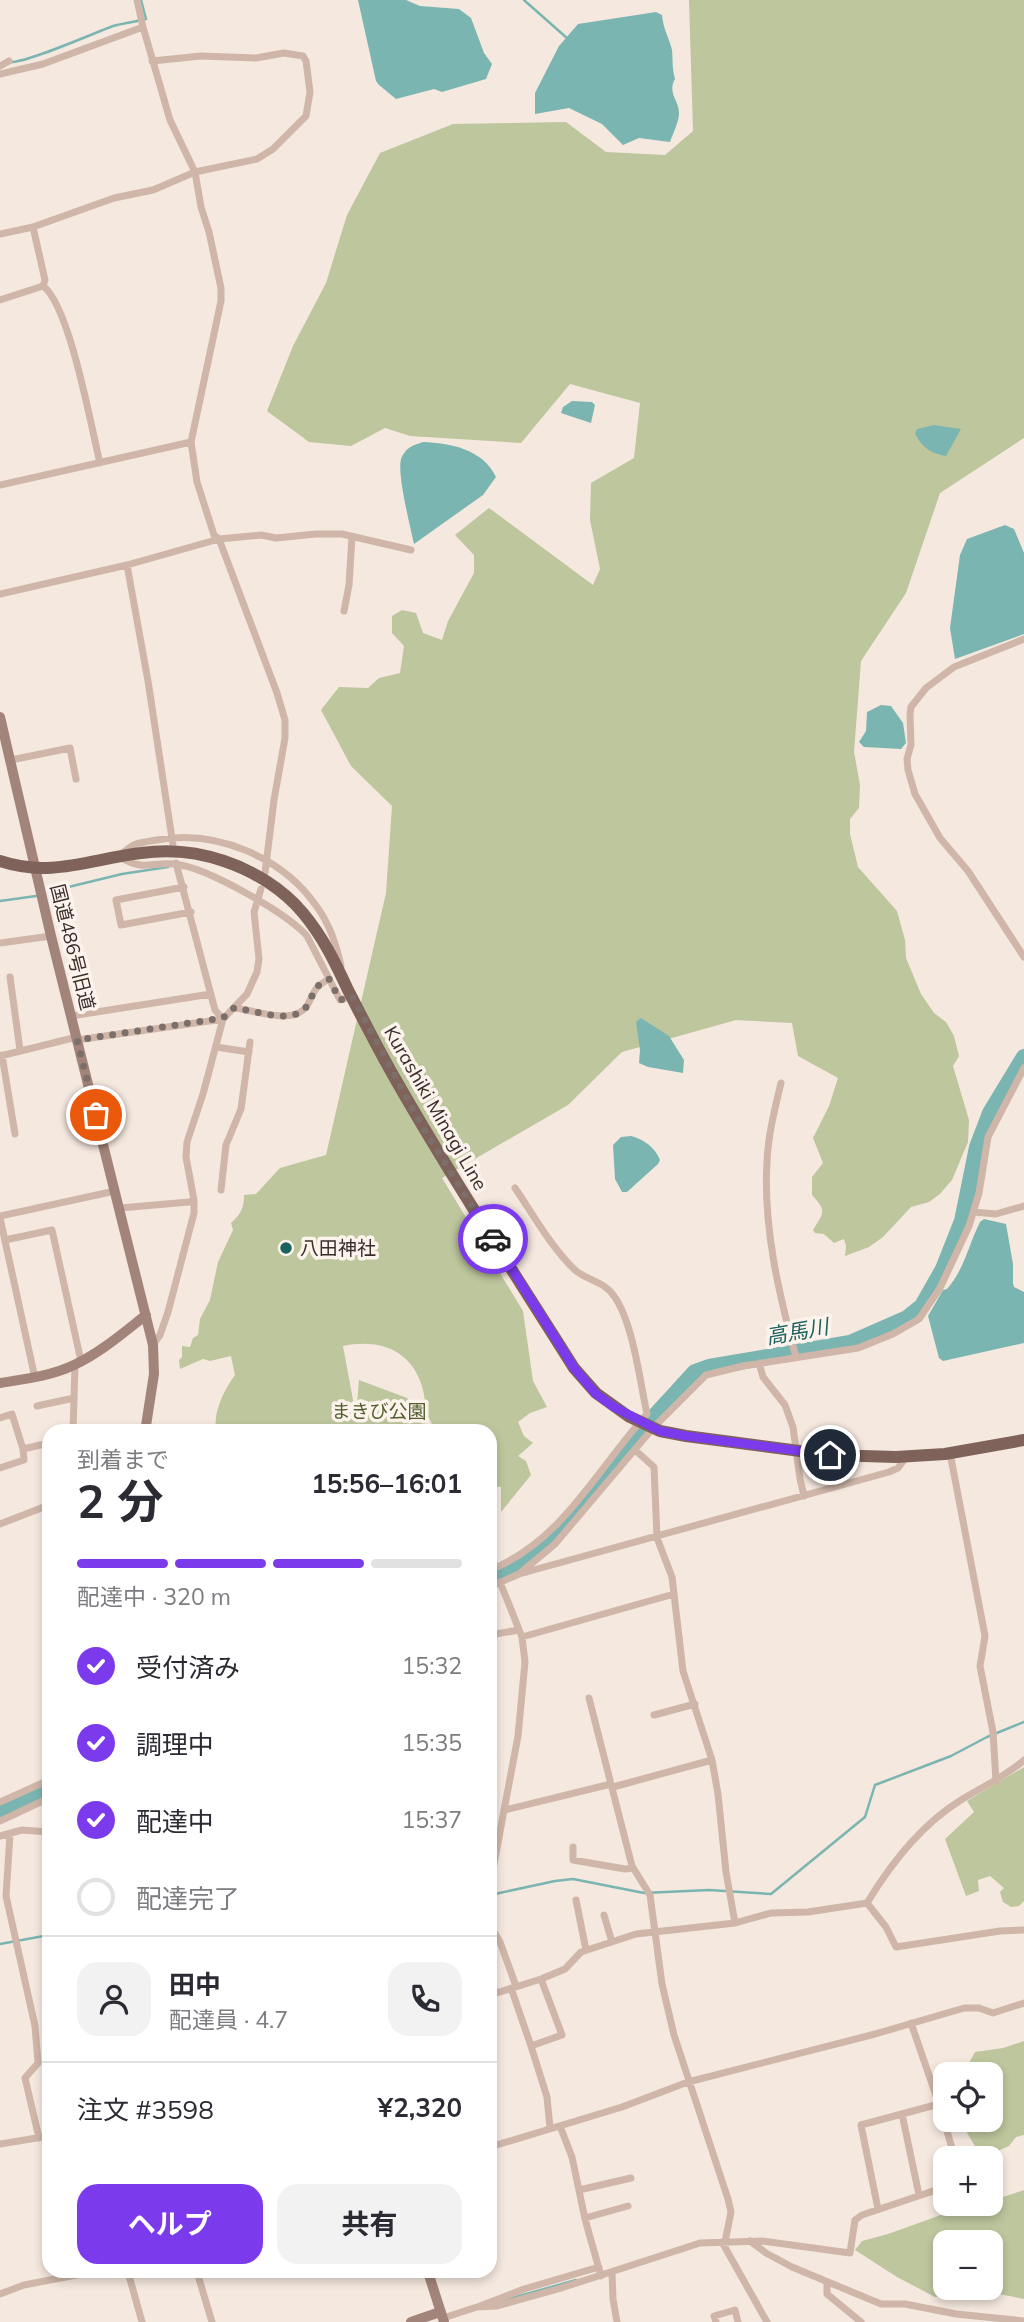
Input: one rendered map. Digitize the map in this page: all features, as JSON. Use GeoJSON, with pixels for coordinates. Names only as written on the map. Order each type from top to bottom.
{"type":"FeatureCollection","features":[{"type":"Feature","properties":{"kind":"main road","name":"Kurashiki Minagi Line"},"geometry":{"type":"LineString","coordinates":[[0,861],[36,869],[58,869],[155,851],[188,852],[232,863],[260,877],[290,900],[325,941],[383,1058],[448,1171],[574,1368],[596,1394],[647,1425],[686,1436],[830,1455],[907,1456],[950,1453],[1024,1440]]}},
{"type":"Feature","properties":{"kind":"street"},"geometry":{"type":"LineString","coordinates":[[137,0],[170,120],[195,172],[221,288],[221,301],[191,442],[197,482],[214,535],[219,539],[278,693],[285,720],[285,738],[265,873]]}},
{"type":"Feature","properties":{"kind":"street"},"geometry":{"type":"LineString","coordinates":[[0,74],[43,64],[143,22]]}},
{"type":"Feature","properties":{"kind":"street"},"geometry":{"type":"LineString","coordinates":[[0,234],[33,227],[114,198],[153,190],[195,172],[257,159],[273,149],[306,116],[310,92],[306,58],[284,53],[256,58],[201,56],[152,61]]}},
{"type":"Feature","properties":{"kind":"street"},"geometry":{"type":"LineString","coordinates":[[33,227],[45,280],[43,286]]}},
{"type":"Feature","properties":{"kind":"street"},"geometry":{"type":"LineString","coordinates":[[0,300],[43,286]]}},
{"type":"Feature","properties":{"kind":"street"},"geometry":{"type":"LineString","coordinates":[[43,286],[53,296],[66,325],[100,463]]}},
{"type":"Feature","properties":{"kind":"street"},"geometry":{"type":"LineString","coordinates":[[0,485],[191,442]]}},
{"type":"Feature","properties":{"kind":"street"},"geometry":{"type":"LineString","coordinates":[[0,594],[127,565],[219,539],[261,535],[276,538],[342,534],[411,550]]}},
{"type":"Feature","properties":{"kind":"street"},"geometry":{"type":"LineString","coordinates":[[344,611],[349,585],[352,537]]}},
{"type":"Feature","properties":{"kind":"street"},"geometry":{"type":"LineString","coordinates":[[127,565],[172,841]]}},
{"type":"Feature","properties":{"kind":"street"},"geometry":{"type":"LineString","coordinates":[[1024,639],[954,667],[926,688],[910,714],[911,745],[907,759],[915,794],[940,838],[968,871],[1024,957]]}},
{"type":"Feature","properties":{"kind":"street","name":"国道486号旧道"},"geometry":{"type":"LineString","coordinates":[[0,717],[51,936],[153,1345],[154,1374],[146,1424]]}},
{"type":"Feature","properties":{"kind":"street"},"geometry":{"type":"LineString","coordinates":[[10,760],[70,748],[76,779]]}},
{"type":"Feature","properties":{"kind":"street"},"geometry":{"type":"LineString","coordinates":[[345,984],[332,933],[316,905],[300,887],[255,853],[196,838],[136,844],[118,856],[134,866],[176,862],[210,876],[257,901],[307,936],[340,1000],[352,996]]}},
{"type":"Feature","properties":{"kind":"street"},"geometry":{"type":"LineString","coordinates":[[176,862],[215,1010],[223,1018]]}},
{"type":"Feature","properties":{"kind":"street"},"geometry":{"type":"LineString","coordinates":[[184,887],[116,900],[121,925],[191,912]]}},
{"type":"Feature","properties":{"kind":"street"},"geometry":{"type":"LineString","coordinates":[[153,1345],[160,1335],[168,1312],[194,1213],[186,1157],[187,1142],[223,1018],[247,994],[257,972],[259,959],[254,912],[261,889]]}},
{"type":"Feature","properties":{"kind":"street"},"geometry":{"type":"LineString","coordinates":[[0,943],[51,936]]}},
{"type":"Feature","properties":{"kind":"street"},"geometry":{"type":"LineString","coordinates":[[10,977],[20,1050]]}},
{"type":"Feature","properties":{"kind":"street"},"geometry":{"type":"LineString","coordinates":[[234,1008],[288,1017],[300,1013],[308,1005],[312,992],[329,979]]}},
{"type":"Feature","properties":{"kind":"street"},"geometry":{"type":"LineString","coordinates":[[71,1016],[211,994]]}},
{"type":"Feature","properties":{"kind":"street"},"geometry":{"type":"LineString","coordinates":[[15,1134],[1,1056],[77,1038],[223,1018]]}},
{"type":"Feature","properties":{"kind":"street"},"geometry":{"type":"LineString","coordinates":[[221,1190],[226,1145],[241,1109],[250,1042]]}},
{"type":"Feature","properties":{"kind":"street"},"geometry":{"type":"LineString","coordinates":[[216,1047],[248,1052]]}},
{"type":"Feature","properties":{"kind":"street"},"geometry":{"type":"LineString","coordinates":[[497,1567],[524,1554],[563,1519],[647,1425],[706,1374],[795,1353],[859,1348],[886,1338],[919,1319],[940,1289],[974,1212],[988,1137],[1024,1068]]}},
{"type":"Feature","properties":{"kind":"street"},"geometry":{"type":"LineString","coordinates":[[781,1083],[766,1160],[766,1188],[771,1241],[795,1353]]}},
{"type":"Feature","properties":{"kind":"street"},"geometry":{"type":"LineString","coordinates":[[515,1188],[561,1256],[579,1273],[601,1282],[614,1295],[625,1318],[647,1414],[647,1425],[635,1450],[555,1544],[519,1574]]}},
{"type":"Feature","properties":{"kind":"street"},"geometry":{"type":"LineString","coordinates":[[35,1378],[0,1217],[115,1191]]}},
{"type":"Feature","properties":{"kind":"street"},"geometry":{"type":"LineString","coordinates":[[120,1208],[189,1202],[194,1199]]}},
{"type":"Feature","properties":{"kind":"street"},"geometry":{"type":"LineString","coordinates":[[974,1212],[996,1214],[1024,1206]]}},
{"type":"Feature","properties":{"kind":"street"},"geometry":{"type":"LineString","coordinates":[[5,1240],[52,1230],[78,1363],[73,1424]]}},
{"type":"Feature","properties":{"kind":"street"},"geometry":{"type":"LineString","coordinates":[[0,1384],[35,1378],[78,1363],[146,1315]]}},
{"type":"Feature","properties":{"kind":"street"},"geometry":{"type":"LineString","coordinates":[[759,1363],[763,1377],[785,1405],[793,1427],[804,1496]]}},
{"type":"Feature","properties":{"kind":"street"},"geometry":{"type":"LineString","coordinates":[[37,1406],[74,1398]]}},
{"type":"Feature","properties":{"kind":"street"},"geometry":{"type":"LineString","coordinates":[[0,1418],[12,1414],[24,1460],[0,1468]]}},
{"type":"Feature","properties":{"kind":"street"},"geometry":{"type":"LineString","coordinates":[[23,1449],[42,1445]]}},
{"type":"Feature","properties":{"kind":"street"},"geometry":{"type":"LineString","coordinates":[[635,1450],[654,1467],[657,1538],[672,1577],[683,1671],[712,1760],[735,1923]]}},
{"type":"Feature","properties":{"kind":"street"},"geometry":{"type":"LineString","coordinates":[[950,1453],[985,1636],[980,1666],[993,1733],[996,1781]]}},
{"type":"Feature","properties":{"kind":"street"},"geometry":{"type":"LineString","coordinates":[[497,1584],[519,1574],[889,1472],[898,1468],[907,1456]]}},
{"type":"Feature","properties":{"kind":"street"},"geometry":{"type":"LineString","coordinates":[[0,1524],[42,1508]]}},
{"type":"Feature","properties":{"kind":"street"},"geometry":{"type":"LineString","coordinates":[[497,1848],[522,1712],[525,1662],[521,1634],[500,1582]]}},
{"type":"Feature","properties":{"kind":"street"},"geometry":{"type":"LineString","coordinates":[[497,1635],[521,1634],[674,1594]]}},
{"type":"Feature","properties":{"kind":"street"},"geometry":{"type":"LineString","coordinates":[[589,1698],[633,1868],[649,1893],[662,1984],[688,2082],[728,2199],[731,2212],[724,2242],[767,2322]]}},
{"type":"Feature","properties":{"kind":"street"},"geometry":{"type":"LineString","coordinates":[[653,1715],[695,1704]]}},
{"type":"Feature","properties":{"kind":"street"},"geometry":{"type":"LineString","coordinates":[[505,1811],[712,1760]]}},
{"type":"Feature","properties":{"kind":"street"},"geometry":{"type":"LineString","coordinates":[[497,1993],[565,1969],[586,1950],[655,1931],[735,1923],[771,1913],[808,1912],[867,1903],[895,1862],[934,1822],[959,1801],[996,1781],[1024,1760]]}},
{"type":"Feature","properties":{"kind":"street"},"geometry":{"type":"LineString","coordinates":[[0,1802],[42,1783]]}},
{"type":"Feature","properties":{"kind":"street"},"geometry":{"type":"LineString","coordinates":[[0,1822],[42,1801]]}},
{"type":"Feature","properties":{"kind":"street"},"geometry":{"type":"LineString","coordinates":[[0,1836],[22,1830],[42,1831]]}},
{"type":"Feature","properties":{"kind":"street"},"geometry":{"type":"LineString","coordinates":[[10,1834],[6,1896],[35,2026],[38,2063],[25,2078],[39,2138]]}},
{"type":"Feature","properties":{"kind":"street"},"geometry":{"type":"LineString","coordinates":[[573,1847],[573,1860],[633,1868]]}},
{"type":"Feature","properties":{"kind":"street"},"geometry":{"type":"LineString","coordinates":[[576,1900],[586,1950]]}},
{"type":"Feature","properties":{"kind":"street"},"geometry":{"type":"LineString","coordinates":[[867,1903],[886,1927],[896,1947],[1000,1931],[1024,1930]]}},
{"type":"Feature","properties":{"kind":"street"},"geometry":{"type":"LineString","coordinates":[[604,1915],[612,1942]]}},
{"type":"Feature","properties":{"kind":"street"},"geometry":{"type":"LineString","coordinates":[[497,1937],[547,2097],[550,2128]]}},
{"type":"Feature","properties":{"kind":"street"},"geometry":{"type":"LineString","coordinates":[[531,2046],[562,2035],[541,1979]]}},
{"type":"Feature","properties":{"kind":"street"},"geometry":{"type":"LineString","coordinates":[[497,2145],[622,2107],[688,2082],[964,2008],[979,2008],[993,2013],[1024,2003]]}},
{"type":"Feature","properties":{"kind":"street"},"geometry":{"type":"LineString","coordinates":[[911,2023],[933,2087]]}},
{"type":"Feature","properties":{"kind":"street"},"geometry":{"type":"LineString","coordinates":[[878,2209],[861,2125],[933,2107]]}},
{"type":"Feature","properties":{"kind":"street"},"geometry":{"type":"LineString","coordinates":[[902,2115],[919,2195]]}},
{"type":"Feature","properties":{"kind":"street"},"geometry":{"type":"LineString","coordinates":[[560,2126],[572,2157],[584,2218],[601,2276]]}},
{"type":"Feature","properties":{"kind":"street"},"geometry":{"type":"LineString","coordinates":[[0,2144],[42,2137]]}},
{"type":"Feature","properties":{"kind":"street"},"geometry":{"type":"LineString","coordinates":[[579,2190],[631,2178]]}},
{"type":"Feature","properties":{"kind":"street"},"geometry":{"type":"LineString","coordinates":[[477,2307],[497,2306],[601,2276],[700,2243],[749,2240],[850,2253],[855,2220],[878,2209],[933,2191]]}},
{"type":"Feature","properties":{"kind":"street"},"geometry":{"type":"LineString","coordinates":[[584,2218],[628,2206]]}},
{"type":"Feature","properties":{"kind":"street"},"geometry":{"type":"LineString","coordinates":[[749,2240],[766,2253],[827,2283],[881,2304],[905,2304],[944,2312],[1024,2321]]}},
{"type":"Feature","properties":{"kind":"street"},"geometry":{"type":"LineString","coordinates":[[411,2322],[477,2307],[524,2289],[599,2267]]}},
{"type":"Feature","properties":{"kind":"street"},"geometry":{"type":"LineString","coordinates":[[612,2272],[617,2322]]}},
{"type":"Feature","properties":{"kind":"street"},"geometry":{"type":"LineString","coordinates":[[0,2294],[24,2285],[61,2278]]}},
{"type":"Feature","properties":{"kind":"street"},"geometry":{"type":"LineString","coordinates":[[130,2278],[142,2322]]}},
{"type":"Feature","properties":{"kind":"street"},"geometry":{"type":"LineString","coordinates":[[199,2278],[212,2322]]}},
{"type":"Feature","properties":{"kind":"street"},"geometry":{"type":"LineString","coordinates":[[430,2278],[442,2317]]}},
{"type":"Feature","properties":{"kind":"street"},"geometry":{"type":"LineString","coordinates":[[827,2283],[827,2294],[861,2322]]}},
{"type":"Feature","properties":{"kind":"street"},"geometry":{"type":"LineString","coordinates":[[716,2322],[714,2316],[735,2310],[738,2322]]}},
{"type":"Feature","properties":{"kind":"street"},"geometry":{"type":"LineString","coordinates":[[944,2312],[944,2322]]}},
{"type":"Feature","properties":{"kind":"green space","name":"まきび公園"},"geometry":{"type":"Polygon","coordinates":[[[689,0],[1024,0],[1024,438],[940,493],[906,593],[861,661],[854,752],[860,785],[859,808],[850,819],[850,834],[858,867],[897,911],[905,940],[906,958],[921,994],[934,1013],[946,1022],[954,1036],[959,1056],[953,1066],[969,1120],[968,1142],[952,1180],[940,1194],[929,1202],[911,1207],[883,1237],[869,1247],[845,1256],[844,1239],[834,1243],[824,1234],[815,1233],[813,1230],[820,1219],[822,1208],[812,1195],[812,1177],[823,1163],[813,1138],[829,1106],[838,1078],[798,1056],[792,1023],[736,1020],[622,1052],[568,1105],[442,1178],[523,1311],[533,1381],[547,1407],[530,1413],[518,1422],[524,1436],[533,1443],[518,1456],[526,1461],[531,1475],[501,1512],[501,1487],[497,1487],[497,1424],[432,1424],[417,1373],[401,1355],[391,1349],[368,1344],[343,1346],[356,1416],[359,1380],[407,1398],[426,1424],[216,1424],[220,1401],[235,1375],[231,1356],[210,1361],[203,1359],[180,1369],[179,1360],[182,1357],[182,1346],[190,1347],[193,1338],[198,1335],[200,1319],[210,1300],[218,1262],[233,1230],[231,1223],[241,1210],[244,1195],[256,1194],[280,1168],[326,1155],[386,893],[392,806],[351,766],[321,710],[339,687],[368,688],[379,678],[400,673],[404,646],[392,633],[392,616],[402,610],[416,613],[423,633],[442,640],[448,621],[474,573],[474,555],[455,535],[489,508],[593,585],[600,569],[590,520],[591,483],[634,458],[640,403],[570,384],[521,443],[410,436],[385,428],[351,446],[309,442],[267,411],[293,346],[326,283],[347,215],[380,153],[453,124],[566,122],[606,152],[665,155],[693,131],[689,0]]]}},
{"type":"Feature","properties":{"kind":"green space"},"geometry":{"type":"Polygon","coordinates":[[[1024,1767],[1024,1901],[1019,1906],[1011,1907],[1003,1902],[1000,1892],[1004,1888],[990,1876],[978,1880],[979,1891],[966,1896],[945,1839],[974,1812],[967,1801],[1024,1767]]]}},
{"type":"Feature","properties":{"kind":"green space"},"geometry":{"type":"Polygon","coordinates":[[[1024,2041],[1024,2135],[1016,2137],[1003,2149],[1003,2146],[975,2146],[967,2132],[1003,2132],[1003,2062],[970,2062],[975,2052],[1003,2048],[1024,2041]]]}},
{"type":"Feature","properties":{"kind":"green space"},"geometry":{"type":"Polygon","coordinates":[[[1024,2190],[1024,2299],[1003,2295],[1003,2230],[933,2230],[933,2296],[855,2250],[862,2241],[938,2216],[1003,2216],[1003,2197],[1024,2190]]]}},
{"type":"Feature","properties":{"kind":"water"},"geometry":{"type":"Polygon","coordinates":[[[358,0],[406,0],[420,6],[459,9],[471,18],[484,53],[492,64],[486,79],[442,92],[434,89],[396,99],[376,81],[358,0]]]}},
{"type":"Feature","properties":{"kind":"water"},"geometry":{"type":"Polygon","coordinates":[[[656,12],[662,15],[672,50],[675,79],[672,88],[679,113],[670,142],[639,138],[623,145],[602,124],[569,108],[535,114],[535,93],[559,46],[578,24],[656,12]]]}},
{"type":"Feature","properties":{"kind":"water"},"geometry":{"type":"Polygon","coordinates":[[[572,401],[592,402],[595,405],[591,423],[561,413],[563,407],[572,401]]]}},
{"type":"Feature","properties":{"kind":"water"},"geometry":{"type":"Polygon","coordinates":[[[934,425],[961,429],[946,456],[928,449],[915,434],[917,429],[934,425]]]}},
{"type":"Feature","properties":{"kind":"water"},"geometry":{"type":"Polygon","coordinates":[[[423,442],[465,449],[483,460],[496,477],[483,495],[414,544],[400,466],[407,450],[423,442]]]}},
{"type":"Feature","properties":{"kind":"water"},"geometry":{"type":"Polygon","coordinates":[[[1005,525],[1014,529],[1024,553],[1024,634],[955,659],[950,628],[960,555],[967,539],[1005,525]]]}},
{"type":"Feature","properties":{"kind":"water"},"geometry":{"type":"Polygon","coordinates":[[[881,705],[891,706],[903,723],[906,743],[901,749],[864,747],[859,742],[866,731],[867,712],[881,705]]]}},
{"type":"Feature","properties":{"kind":"water"},"geometry":{"type":"Polygon","coordinates":[[[641,1018],[669,1036],[684,1060],[683,1073],[639,1063],[636,1022],[641,1018]]]}},
{"type":"Feature","properties":{"kind":"water"},"geometry":{"type":"Polygon","coordinates":[[[631,1136],[648,1144],[660,1160],[627,1192],[622,1192],[615,1179],[613,1145],[621,1137],[631,1136]]]}},
{"type":"Feature","properties":{"kind":"water"},"geometry":{"type":"Polygon","coordinates":[[[984,1219],[1006,1224],[1014,1287],[1024,1292],[1024,1343],[943,1361],[939,1358],[928,1316],[943,1290],[947,1289],[958,1274],[980,1222],[984,1219]]]}},
{"type":"Feature","properties":{"kind":"waterway"},"geometry":{"type":"LineString","coordinates":[[9,62],[43,54],[113,26],[146,19],[141,0]]}},
{"type":"Feature","properties":{"kind":"waterway"},"geometry":{"type":"LineString","coordinates":[[524,0],[568,39]]}},
{"type":"Feature","properties":{"kind":"waterway"},"geometry":{"type":"LineString","coordinates":[[56,890],[122,874],[168,867]]}},
{"type":"Feature","properties":{"kind":"waterway"},"geometry":{"type":"LineString","coordinates":[[0,901],[36,896]]}},
{"type":"Feature","properties":{"kind":"waterway","name":"高馬川"},"geometry":{"type":"LineString","coordinates":[[497,1575],[534,1553],[553,1536],[634,1439],[695,1372],[709,1367],[850,1343],[907,1318],[922,1306],[943,1269],[962,1221],[977,1147],[990,1113],[1024,1057]]}},
{"type":"Feature","properties":{"kind":"waterway"},"geometry":{"type":"LineString","coordinates":[[497,1893],[573,1879],[644,1893],[709,1890],[771,1894],[865,1817],[875,1785],[951,1756],[1024,1722]]}},
{"type":"Feature","properties":{"kind":"waterway","name":"高馬川"},"geometry":{"type":"LineString","coordinates":[[0,1811],[42,1793]]}},
{"type":"Feature","properties":{"kind":"waterway"},"geometry":{"type":"LineString","coordinates":[[0,1944],[42,1936]]}},
{"type":"Feature","properties":{"kind":"waterway"},"geometry":{"type":"LineString","coordinates":[[505,2300],[576,2280]]}},
{"type":"Feature","properties":{"kind":"way so far"},"geometry":{"type":"LineString","coordinates":[[96,1115],[77,1040],[223,1018],[234,1008],[288,1017],[300,1013],[308,1005],[312,992],[329,979],[340,1000],[352,996],[423,1128],[493,1239]]}},
{"type":"Feature","properties":{"kind":"place","name":"八田神社"},"geometry":{"type":"Point","coordinates":[286,1248]}},
{"type":"Feature","properties":{"kind":"route"},"geometry":{"type":"LineString","coordinates":[[493,1239],[574,1368],[596,1394],[628,1416],[660,1431],[830,1455]]}}]}
